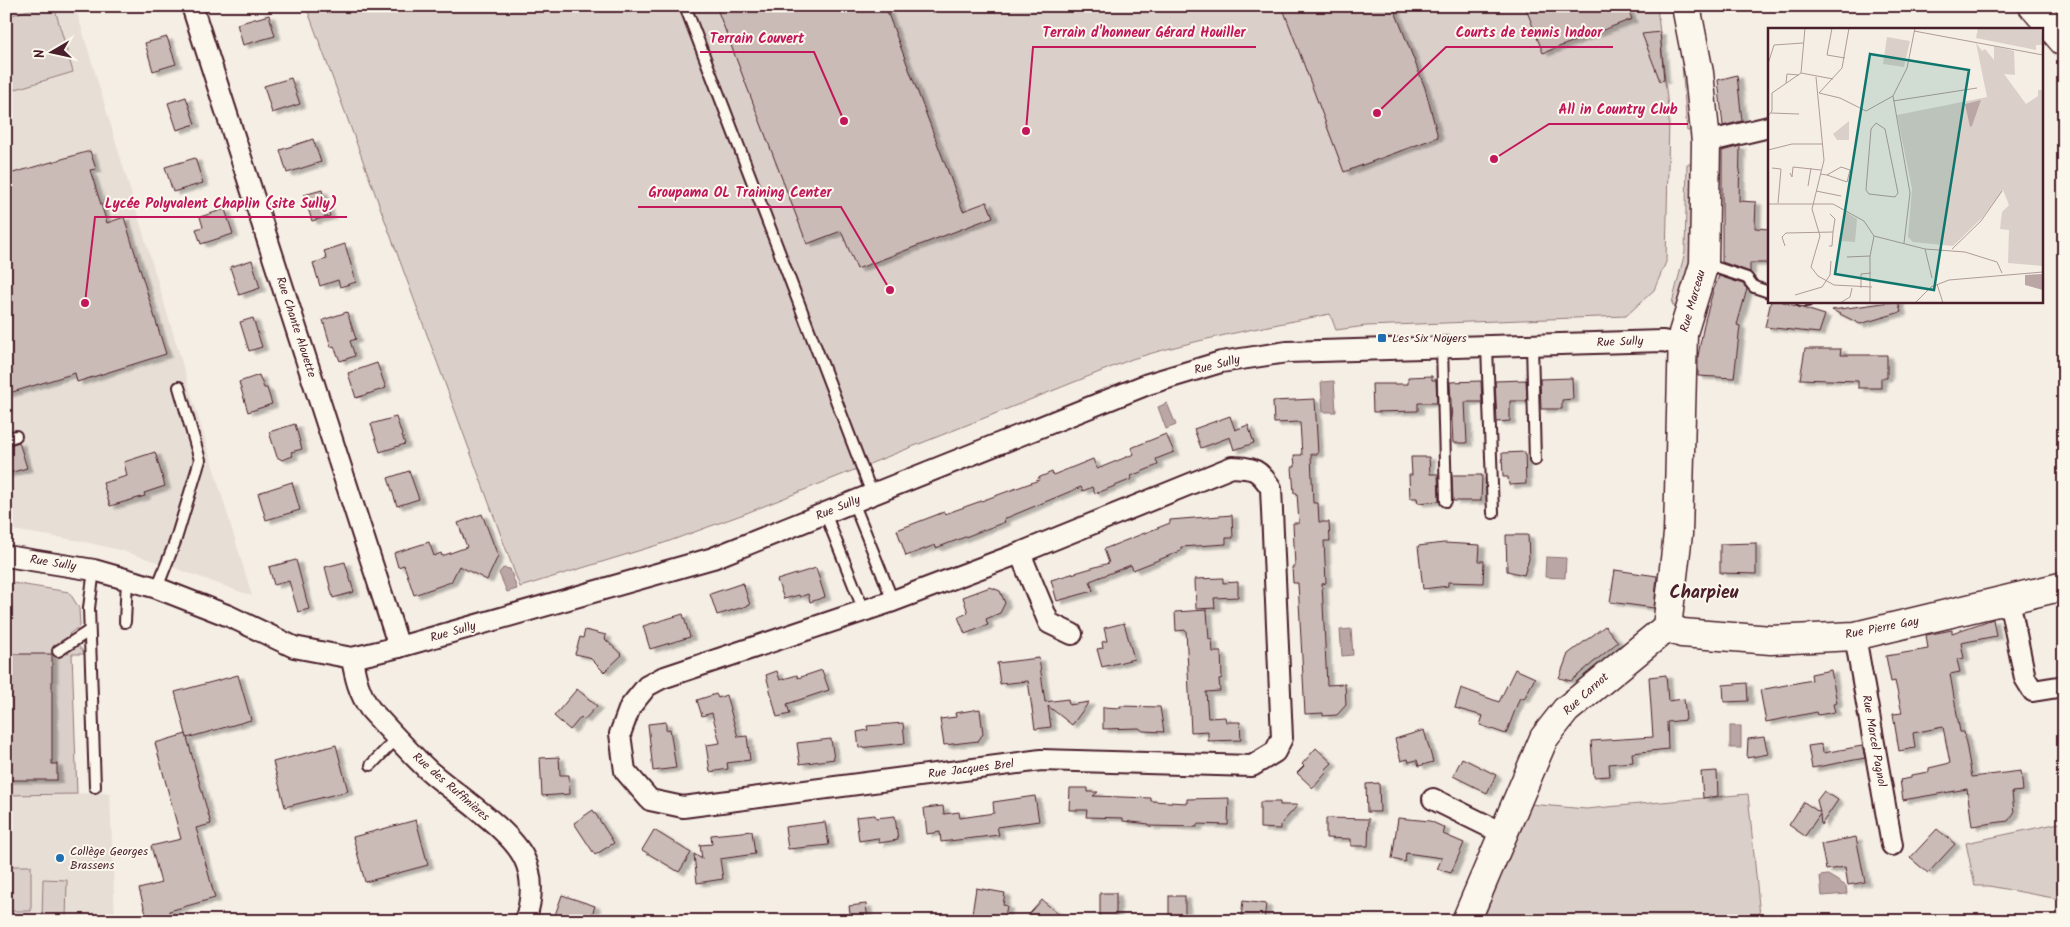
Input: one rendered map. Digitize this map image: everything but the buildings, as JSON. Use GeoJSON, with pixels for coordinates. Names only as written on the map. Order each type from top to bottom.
{"type":"FeatureCollection","features":[{"type":"Feature","properties":{"kind":"street","name":"Rue Chante Alouette"},"geometry":{"type":"LineString","coordinates":[[192,6],[399,647]]}},
{"type":"Feature","properties":{"kind":"street","name":"Rue Marceau"},"geometry":{"type":"LineString","coordinates":[[1667,627],[1678,534],[1682,345],[1686,322],[1704,264],[1706,142],[1699,73],[1686,6]]}},
{"type":"Feature","properties":{"kind":"street"},"geometry":{"type":"LineString","coordinates":[[2033,6],[2064,42]]}},
{"type":"Feature","properties":{"kind":"street"},"geometry":{"type":"LineString","coordinates":[[1706,142],[1768,127]]}},
{"type":"Feature","properties":{"kind":"street","name":"Rue Sully"},"geometry":{"type":"LineString","coordinates":[[6,556],[94,570],[127,579],[157,588],[229,616],[294,647],[352,658],[399,647],[713,558],[1148,384],[1221,362],[1287,352],[1663,341],[1682,345]]}},
{"type":"Feature","properties":{"kind":"street","name":"Rue Jacques Brel"},"geometry":{"type":"LineString","coordinates":[[1232,467],[1249,468],[1260,472],[1271,488],[1282,738],[1275,752],[1252,766],[1041,760],[683,807],[650,800],[625,771],[620,734],[630,707],[646,686],[662,678],[893,601],[1020,553],[1232,467]]}},
{"type":"Feature","properties":{"kind":"street"},"geometry":{"type":"LineString","coordinates":[[1020,553],[1048,623],[1072,634]]}},
{"type":"Feature","properties":{"kind":"street","name":"Rue Pierre Gay"},"geometry":{"type":"LineString","coordinates":[[1667,627],[1682,633],[1771,640],[1855,636],[2064,586]]}},
{"type":"Feature","properties":{"kind":"street"},"geometry":{"type":"LineString","coordinates":[[2009,600],[2025,678],[2033,691],[2064,686]]}},
{"type":"Feature","properties":{"kind":"street","name":"Rue Carnot"},"geometry":{"type":"LineString","coordinates":[[1466,921],[1544,738],[1566,710],[1667,627]]}},
{"type":"Feature","properties":{"kind":"street","name":"Rue Marcel Pagnol"},"geometry":{"type":"LineString","coordinates":[[1855,636],[1892,845]]}},
{"type":"Feature","properties":{"kind":"street","name":"Rue des Ruffinières"},"geometry":{"type":"LineString","coordinates":[[352,658],[356,681],[363,698],[397,738],[429,770],[505,834],[523,855],[531,885],[530,907],[525,921]]}},
{"type":"Feature","properties":{"kind":"street"},"geometry":{"type":"LineString","coordinates":[[1433,799],[1502,833]]}},
{"type":"Feature","properties":{"kind":"lane"},"geometry":{"type":"LineString","coordinates":[[685,6],[872,494]]}},
{"type":"Feature","properties":{"kind":"lane"},"geometry":{"type":"LineString","coordinates":[[1704,264],[1747,278],[1754,287],[1768,292]]}},
{"type":"Feature","properties":{"kind":"lane"},"geometry":{"type":"LineString","coordinates":[[1532,344],[1535,460]]}},
{"type":"Feature","properties":{"kind":"lane"},"geometry":{"type":"LineString","coordinates":[[1487,346],[1493,513]]}},
{"type":"Feature","properties":{"kind":"lane"},"geometry":{"type":"LineString","coordinates":[[1442,347],[1446,501]]}},
{"type":"Feature","properties":{"kind":"lane"},"geometry":{"type":"LineString","coordinates":[[157,588],[175,542],[200,460],[179,387]]}},
{"type":"Feature","properties":{"kind":"lane"},"geometry":{"type":"LineString","coordinates":[[853,502],[893,601]]}},
{"type":"Feature","properties":{"kind":"lane"},"geometry":{"type":"LineString","coordinates":[[825,513],[864,611]]}},
{"type":"Feature","properties":{"kind":"lane"},"geometry":{"type":"LineString","coordinates":[[94,570],[89,608],[89,631],[95,787]]}},
{"type":"Feature","properties":{"kind":"lane"},"geometry":{"type":"LineString","coordinates":[[125,622],[127,579]]}},
{"type":"Feature","properties":{"kind":"lane"},"geometry":{"type":"LineString","coordinates":[[58,651],[89,631]]}},
{"type":"Feature","properties":{"kind":"lane"},"geometry":{"type":"LineString","coordinates":[[371,765],[397,738]]}},
{"type":"Feature","properties":{"kind":"shaded area"},"geometry":{"type":"Polygon","coordinates":[[[6,6],[75,6],[252,596],[123,551],[81,541],[6,529],[6,6]]]}},
{"type":"Feature","properties":{"kind":"shaded area"},"geometry":{"type":"Polygon","coordinates":[[[42,6],[54,6],[73,72],[6,92],[6,17],[42,6]]]}},
{"type":"Feature","properties":{"kind":"shaded area"},"geometry":{"type":"Polygon","coordinates":[[[306,6],[1657,6],[1669,117],[1666,262],[1654,290],[1626,316],[1366,326],[1336,330],[1330,314],[1230,334],[1156,352],[1132,359],[744,514],[664,543],[520,587],[306,6]]]}},
{"type":"Feature","properties":{"kind":"shaded area"},"geometry":{"type":"Polygon","coordinates":[[[1681,50],[1696,130],[1687,131],[1681,50]]]}},
{"type":"Feature","properties":{"kind":"shaded area"},"geometry":{"type":"Polygon","coordinates":[[[1687,164],[1697,164],[1695,262],[1677,312],[1672,303],[1685,252],[1687,164]]]}},
{"type":"Feature","properties":{"kind":"shaded area"},"geometry":{"type":"Polygon","coordinates":[[[1334,381],[1336,412],[1323,412],[1321,382],[1334,381]]]}},
{"type":"Feature","properties":{"kind":"shaded area"},"geometry":{"type":"Polygon","coordinates":[[[1167,403],[1176,425],[1166,429],[1158,407],[1167,403]]]}},
{"type":"Feature","properties":{"kind":"shaded area"},"geometry":{"type":"Polygon","coordinates":[[[1546,557],[1566,558],[1565,578],[1545,577],[1546,557]]]}},
{"type":"Feature","properties":{"kind":"shaded area"},"geometry":{"type":"Polygon","coordinates":[[[503,568],[510,569],[517,589],[507,592],[499,573],[503,568]]]}},
{"type":"Feature","properties":{"kind":"shaded area"},"geometry":{"type":"Polygon","coordinates":[[[6,582],[69,592],[79,608],[80,626],[69,634],[85,654],[72,654],[77,794],[6,795],[6,582]]]}},
{"type":"Feature","properties":{"kind":"shaded area"},"geometry":{"type":"Polygon","coordinates":[[[1351,629],[1353,655],[1342,656],[1340,630],[1351,629]]]}},
{"type":"Feature","properties":{"kind":"shaded area"},"geometry":{"type":"Polygon","coordinates":[[[1730,726],[1741,726],[1741,748],[1730,748],[1730,726]]]}},
{"type":"Feature","properties":{"kind":"shaded area","name":"Collège Georges Brassens"},"geometry":{"type":"Polygon","coordinates":[[[110,793],[115,921],[6,921],[6,795],[110,793]]]}},
{"type":"Feature","properties":{"kind":"shaded area"},"geometry":{"type":"Polygon","coordinates":[[[1748,794],[1760,916],[1695,921],[1483,921],[1529,804],[1586,809],[1748,794]]]}},
{"type":"Feature","properties":{"kind":"shaded area"},"geometry":{"type":"Polygon","coordinates":[[[2064,822],[2064,900],[1989,886],[1975,886],[1966,843],[2064,822]]]}},
{"type":"Feature","properties":{"kind":"shaded area"},"geometry":{"type":"Polygon","coordinates":[[[6,866],[31,866],[31,911],[6,911],[6,866]]]}},
{"type":"Feature","properties":{"kind":"shaded area"},"geometry":{"type":"Polygon","coordinates":[[[1828,875],[1846,886],[1847,894],[1822,896],[1820,876],[1828,875]]]}},
{"type":"Feature","properties":{"kind":"shaded area"},"geometry":{"type":"Polygon","coordinates":[[[43,879],[67,880],[66,921],[42,921],[43,879]]]}},
{"type":"Feature","properties":{"kind":"shaded area"},"geometry":{"type":"Polygon","coordinates":[[[6,916],[34,916],[34,921],[6,921],[6,916]]]}},
{"type":"Feature","properties":{"kind":"place","name":"Courts de tennis Indoor"},"geometry":{"type":"Point","coordinates":[1377,113]}},
{"type":"Feature","properties":{"kind":"place","name":"Terrain Couvert"},"geometry":{"type":"Point","coordinates":[844,121]}},
{"type":"Feature","properties":{"kind":"place","name":"Terrain d'honneur Gérard Houiller"},"geometry":{"type":"Point","coordinates":[1026,131]}},
{"type":"Feature","properties":{"kind":"place","name":"All in Country Club"},"geometry":{"type":"Point","coordinates":[1494,159]}},
{"type":"Feature","properties":{"kind":"place","name":"Groupama OL Training Center"},"geometry":{"type":"Point","coordinates":[890,290]}},
{"type":"Feature","properties":{"kind":"place","name":"Lycée Polyvalent Chaplin (site Sully)"},"geometry":{"type":"Point","coordinates":[85,303]}},
{"type":"Feature","properties":{"kind":"place","name":"Les Six Noyers"},"geometry":{"type":"Point","coordinates":[1382,338]}},
{"type":"Feature","properties":{"kind":"place","name":"Collège Georges Brassens"},"geometry":{"type":"Point","coordinates":[60,858]}},
{"type":"Feature","properties":{"kind":"district","name":"Charpieu"},"geometry":{"type":"Point","coordinates":[1704,593]}}]}
